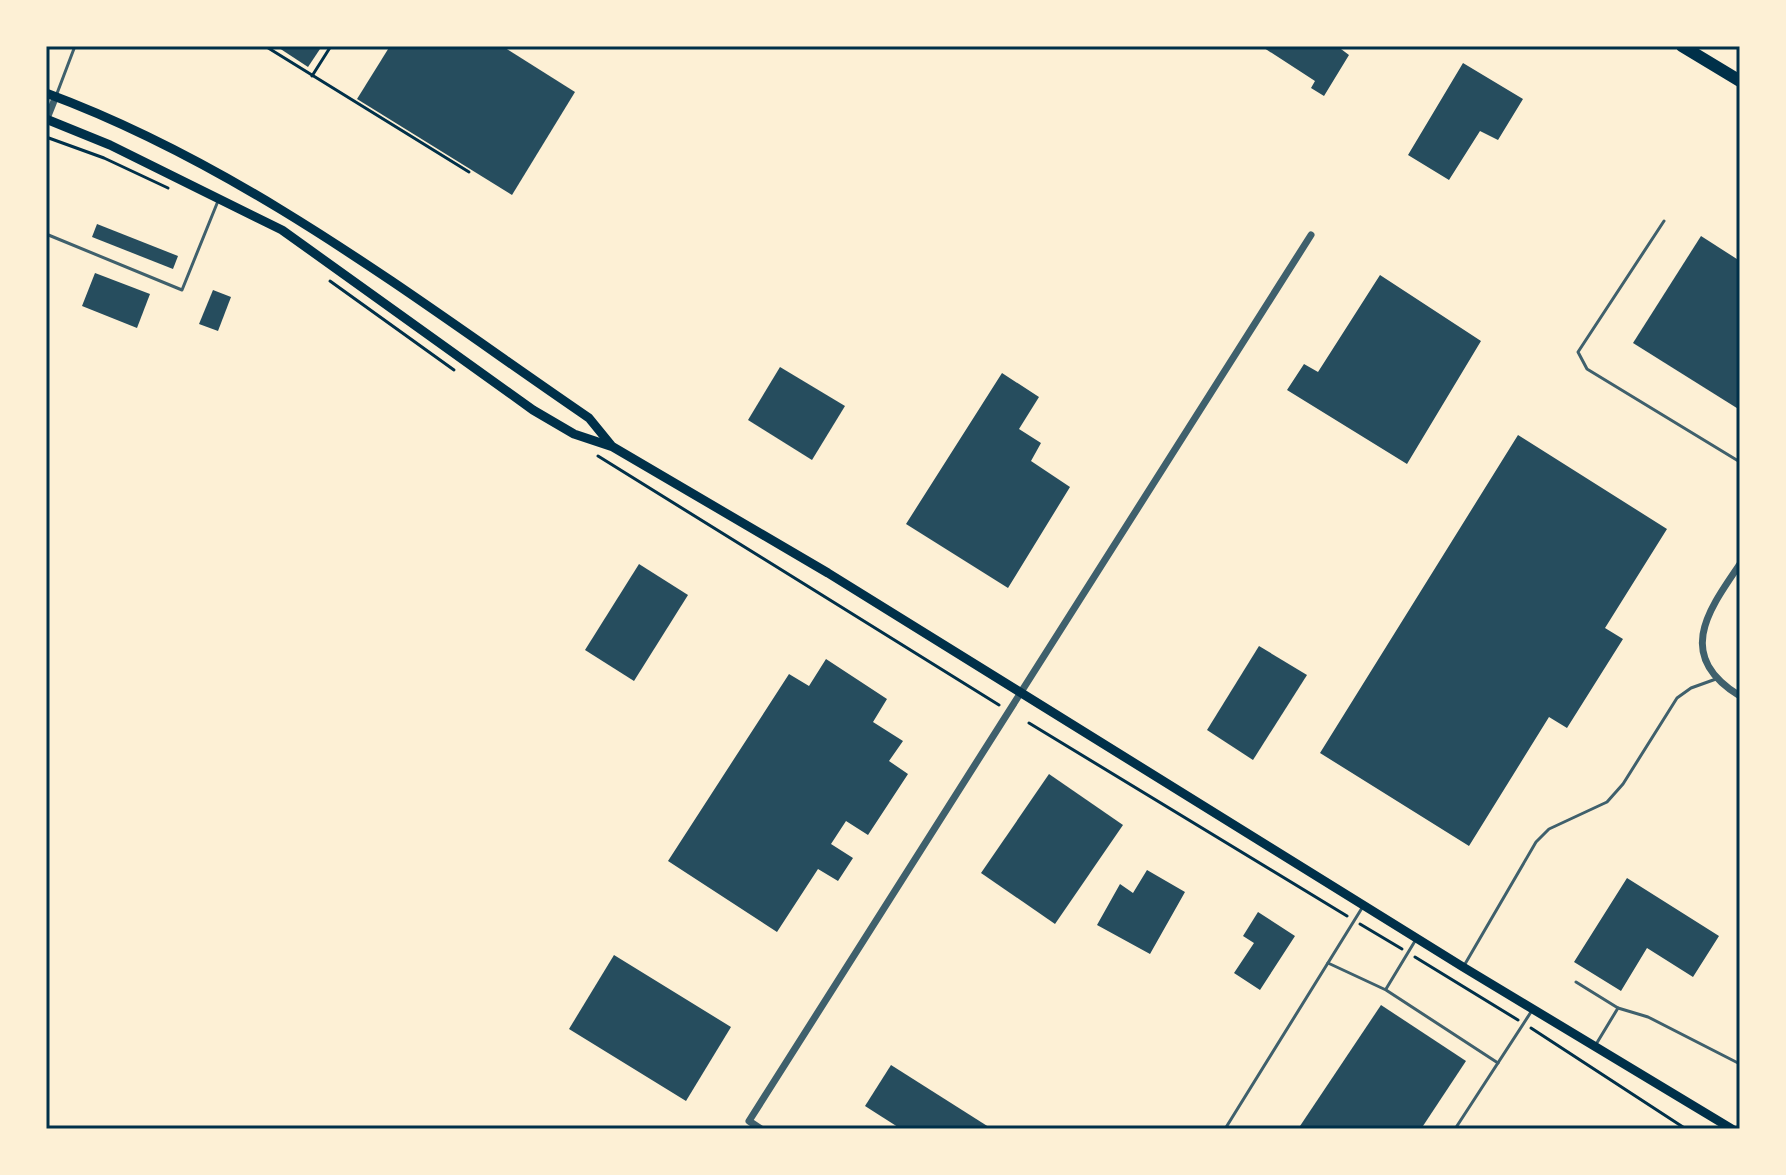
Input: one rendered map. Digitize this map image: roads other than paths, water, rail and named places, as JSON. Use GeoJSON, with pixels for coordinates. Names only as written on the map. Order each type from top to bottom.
{"type":"FeatureCollection","features":[{"type":"Feature","properties":{"kind":"highway"},"geometry":{"type":"LineString","coordinates":[[1682,46],[1740,81]]}},
{"type":"Feature","properties":{"kind":"main road"},"geometry":{"type":"LineString","coordinates":[[51,95],[119,123],[289,212],[589,418],[613,447]]}},
{"type":"Feature","properties":{"kind":"main road"},"geometry":{"type":"LineString","coordinates":[[46,120],[110,145],[293,238],[533,410],[574,434],[613,447],[828,573],[1463,967],[1732,1129]]}},
{"type":"Feature","properties":{"kind":"street"},"geometry":{"type":"LineString","coordinates":[[46,120],[51,95]]}},
{"type":"Feature","properties":{"kind":"street"},"geometry":{"type":"LineString","coordinates":[[761,1129],[749,1121],[1311,235]]}},
{"type":"Feature","properties":{"kind":"street"},"geometry":{"type":"LineString","coordinates":[[1740,564],[1712,604],[1700,640],[1709,667],[1740,696]]}},
{"type":"Feature","properties":{"kind":"lane"},"geometry":{"type":"LineString","coordinates":[[51,95],[75,46]]}},
{"type":"Feature","properties":{"kind":"lane"},"geometry":{"type":"LineString","coordinates":[[46,234],[182,290],[219,198]]}},
{"type":"Feature","properties":{"kind":"lane"},"geometry":{"type":"LineString","coordinates":[[1664,221],[1578,352],[1587,369],[1740,462]]}},
{"type":"Feature","properties":{"kind":"lane"},"geometry":{"type":"LineString","coordinates":[[1463,967],[1536,842],[1549,829],[1607,802],[1623,784],[1677,698],[1691,688],[1719,678]]}},
{"type":"Feature","properties":{"kind":"lane"},"geometry":{"type":"LineString","coordinates":[[1225,1129],[1364,905]]}},
{"type":"Feature","properties":{"kind":"lane"},"geometry":{"type":"LineString","coordinates":[[1386,990],[1417,937]]}},
{"type":"Feature","properties":{"kind":"lane"},"geometry":{"type":"LineString","coordinates":[[1328,963],[1386,990],[1498,1063]]}},
{"type":"Feature","properties":{"kind":"lane"},"geometry":{"type":"LineString","coordinates":[[1576,982],[1618,1008],[1648,1017],[1740,1064]]}},
{"type":"Feature","properties":{"kind":"lane"},"geometry":{"type":"LineString","coordinates":[[1595,1046],[1618,1008]]}},
{"type":"Feature","properties":{"kind":"lane"},"geometry":{"type":"LineString","coordinates":[[1455,1129],[1534,1009]]}}]}
